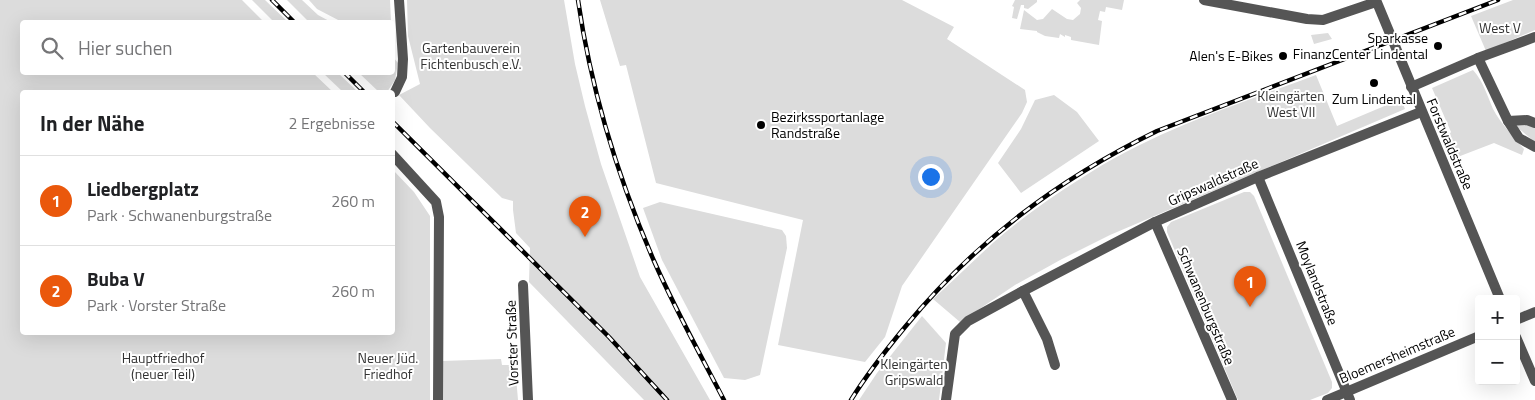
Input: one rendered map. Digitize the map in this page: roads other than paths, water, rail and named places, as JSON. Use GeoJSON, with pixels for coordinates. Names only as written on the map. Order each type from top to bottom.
{"type":"FeatureCollection","features":[{"type":"Feature","properties":{"kind":"street"},"geometry":{"type":"LineString","coordinates":[[395,92],[402,77],[403,59],[399,0]]}},
{"type":"Feature","properties":{"kind":"street"},"geometry":{"type":"LineString","coordinates":[[1204,0],[1307,20],[1323,20],[1376,1]]}},
{"type":"Feature","properties":{"kind":"street","name":"Forstwaldstraße"},"geometry":{"type":"LineString","coordinates":[[1376,1],[1498,295]]}},
{"type":"Feature","properties":{"kind":"street"},"geometry":{"type":"LineString","coordinates":[[1411,87],[1478,58],[1535,37]]}},
{"type":"Feature","properties":{"kind":"street"},"geometry":{"type":"LineString","coordinates":[[1478,58],[1508,121],[1520,138],[1535,147]]}},
{"type":"Feature","properties":{"kind":"street","name":"Gripswaldstraße"},"geometry":{"type":"LineString","coordinates":[[946,400],[955,334],[968,321],[1155,222],[1258,177],[1421,112]]}},
{"type":"Feature","properties":{"kind":"street"},"geometry":{"type":"LineString","coordinates":[[1508,121],[1527,120],[1535,123]]}},
{"type":"Feature","properties":{"kind":"street"},"geometry":{"type":"LineString","coordinates":[[395,157],[436,202],[439,217],[438,400]]}},
{"type":"Feature","properties":{"kind":"street","name":"Moylandstraße"},"geometry":{"type":"LineString","coordinates":[[1258,177],[1348,396]]}},
{"type":"Feature","properties":{"kind":"street","name":"Schwanenburgstraße"},"geometry":{"type":"LineString","coordinates":[[1155,222],[1232,400]]}},
{"type":"Feature","properties":{"kind":"street","name":"Vorster Straße"},"geometry":{"type":"LineString","coordinates":[[523,284],[528,400]]}},
{"type":"Feature","properties":{"kind":"street"},"geometry":{"type":"LineString","coordinates":[[1023,291],[1047,339],[1055,365]]}},
{"type":"Feature","properties":{"kind":"street"},"geometry":{"type":"LineString","coordinates":[[1520,318],[1535,312]]}},
{"type":"Feature","properties":{"kind":"street","name":"Bloemersheimstraße"},"geometry":{"type":"LineString","coordinates":[[1327,400],[1348,396],[1475,338]]}},
{"type":"Feature","properties":{"kind":"street"},"geometry":{"type":"LineString","coordinates":[[1517,340],[1535,381]]}},
{"type":"Feature","properties":{"kind":"railway"},"geometry":{"type":"LineString","coordinates":[[272,0],[292,20]]}},
{"type":"Feature","properties":{"kind":"railway"},"geometry":{"type":"LineString","coordinates":[[578,0],[598,100],[629,198],[662,279],[724,400]]}},
{"type":"Feature","properties":{"kind":"railway"},"geometry":{"type":"LineString","coordinates":[[851,400],[877,362],[905,327],[960,267],[1020,215],[1085,170],[1157,131],[1498,0]]}},
{"type":"Feature","properties":{"kind":"railway"},"geometry":{"type":"LineString","coordinates":[[347,75],[362,90]]}},
{"type":"Feature","properties":{"kind":"railway"},"geometry":{"type":"LineString","coordinates":[[395,124],[609,337],[667,400]]}},
{"type":"Feature","properties":{"kind":"place","name":"Sparkasse FinanzCenter Lindental"},"geometry":{"type":"Point","coordinates":[1438,46]}},
{"type":"Feature","properties":{"kind":"place","name":"Alen's E-Bikes"},"geometry":{"type":"Point","coordinates":[1283,56]}},
{"type":"Feature","properties":{"kind":"place","name":"Zum Lindental"},"geometry":{"type":"Point","coordinates":[1374,83]}},
{"type":"Feature","properties":{"kind":"place","name":"Bezirkssportanlage Randstraße"},"geometry":{"type":"Point","coordinates":[761,125]}},
{"type":"Feature","properties":{"kind":"place","name":"Buba V"},"geometry":{"type":"Point","coordinates":[585,237]}},
{"type":"Feature","properties":{"kind":"place","name":"Liedbergplatz"},"geometry":{"type":"Point","coordinates":[1250,307]}},
{"type":"Feature","properties":{"kind":"park label","name":"West V"},"geometry":{"type":"Point","coordinates":[1500,28]}},
{"type":"Feature","properties":{"kind":"park label","name":"Gartenbauverein Fichtenbusch e.V."},"geometry":{"type":"Point","coordinates":[471,56]}},
{"type":"Feature","properties":{"kind":"park label","name":"Kleingärten West VII"},"geometry":{"type":"Point","coordinates":[1291,104]}},
{"type":"Feature","properties":{"kind":"park label","name":"Hauptfriedhof (neuer Teil)"},"geometry":{"type":"Point","coordinates":[163,366]}},
{"type":"Feature","properties":{"kind":"park label","name":"Neuer Jüd. Friedhof"},"geometry":{"type":"Point","coordinates":[388,366]}},
{"type":"Feature","properties":{"kind":"park label","name":"Kleingärten Gripswald"},"geometry":{"type":"Point","coordinates":[914,372]}}]}
